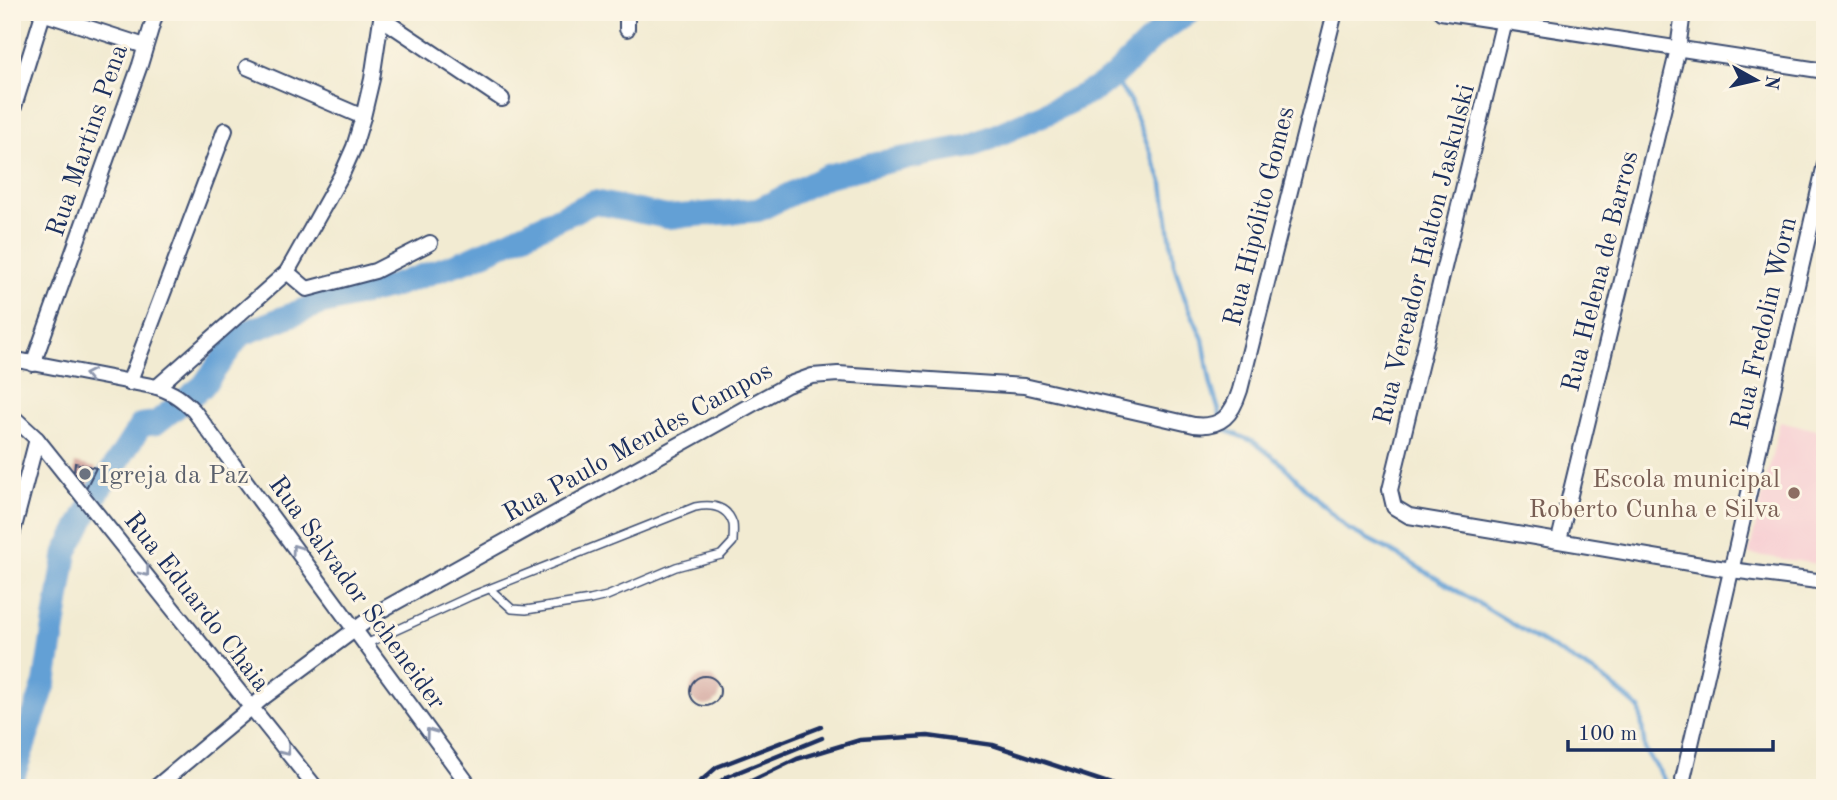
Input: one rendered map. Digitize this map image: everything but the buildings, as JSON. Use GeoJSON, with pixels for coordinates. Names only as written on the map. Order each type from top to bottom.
{"type":"FeatureCollection","features":[{"type":"Feature","properties":{"kind":"street","name":"Rua Martins Pena"},"geometry":{"type":"LineString","coordinates":[[33,364],[156,12]]}},
{"type":"Feature","properties":{"kind":"street"},"geometry":{"type":"LineString","coordinates":[[627,12],[627,29]]}},
{"type":"Feature","properties":{"kind":"street","name":"Rua Hipólito Gomes"},"geometry":{"type":"LineString","coordinates":[[1221,420],[1235,405],[1240,390],[1335,12]]}},
{"type":"Feature","properties":{"kind":"street"},"geometry":{"type":"LineString","coordinates":[[1441,12],[1505,17],[1825,71]]}},
{"type":"Feature","properties":{"kind":"street","name":"Rua Helena de Barros"},"geometry":{"type":"LineString","coordinates":[[1559,540],[1678,48],[1683,12]]}},
{"type":"Feature","properties":{"kind":"street"},"geometry":{"type":"LineString","coordinates":[[12,113],[41,13],[145,46]]}},
{"type":"Feature","properties":{"kind":"street"},"geometry":{"type":"LineString","coordinates":[[157,387],[288,272],[354,148],[372,79],[382,15],[502,99]]}},
{"type":"Feature","properties":{"kind":"street","name":"Rua Vereador Halton Jaskulski"},"geometry":{"type":"LineString","coordinates":[[1505,17],[1390,490],[1394,507],[1409,516],[1559,540]]}},
{"type":"Feature","properties":{"kind":"street"},"geometry":{"type":"LineString","coordinates":[[247,67],[363,117]]}},
{"type":"Feature","properties":{"kind":"street"},"geometry":{"type":"LineString","coordinates":[[129,383],[225,130]]}},
{"type":"Feature","properties":{"kind":"street","name":"Rua Fredolin Worn"},"geometry":{"type":"LineString","coordinates":[[1683,779],[1825,164]]}},
{"type":"Feature","properties":{"kind":"street"},"geometry":{"type":"LineString","coordinates":[[288,272],[307,289],[374,271],[430,243]]}},
{"type":"Feature","properties":{"kind":"street","name":"Rua Salvador Scheneider"},"geometry":{"type":"LineString","coordinates":[[12,359],[157,387],[173,393],[194,411],[471,788]]}},
{"type":"Feature","properties":{"kind":"street","name":"Rua Paulo Mendes Campos"},"geometry":{"type":"LineString","coordinates":[[155,788],[251,707],[380,611],[763,398],[812,376],[838,374],[1024,386],[1194,425],[1206,426],[1221,420]]}},
{"type":"Feature","properties":{"kind":"street","name":"Rua Eduardo Chaia"},"geometry":{"type":"LineString","coordinates":[[12,416],[37,439],[83,495],[316,788]]}},
{"type":"Feature","properties":{"kind":"street"},"geometry":{"type":"LineString","coordinates":[[12,535],[37,439]]}},
{"type":"Feature","properties":{"kind":"street"},"geometry":{"type":"LineString","coordinates":[[1559,540],[1731,570],[1825,582]]}},
{"type":"Feature","properties":{"kind":"lane"},"geometry":{"type":"LineString","coordinates":[[366,644],[471,596],[695,507],[710,504],[723,510],[733,523],[733,542],[720,555],[677,567],[607,596],[526,610],[512,609],[490,589]]}},
{"type":"Feature","properties":{"kind":"shaded area","name":"Escola municipal Roberto Cunha e Silva"},"geometry":{"type":"Polygon","coordinates":[[[1780,421],[1825,432],[1825,565],[1749,554],[1780,421]]]}},
{"type":"Feature","properties":{"kind":"waterway"},"geometry":{"type":"LineString","coordinates":[[12,780],[45,683],[66,552],[96,495],[141,425],[156,423],[203,386],[240,335],[319,304],[393,286],[468,260],[594,202],[667,217],[758,210],[827,176],[889,161],[972,146],[1095,89],[1113,77],[1158,33],[1189,12]]}},
{"type":"Feature","properties":{"kind":"waterway"},"geometry":{"type":"LineString","coordinates":[[1113,77],[1130,101],[1163,184],[1174,264],[1185,299],[1203,339],[1211,385],[1225,430],[1254,442],[1283,465],[1348,529],[1391,551],[1603,678],[1640,709],[1645,750],[1670,788]]}},
{"type":"Feature","properties":{"kind":"railway"},"geometry":{"type":"LineString","coordinates":[[693,788],[717,767],[821,727]]}},
{"type":"Feature","properties":{"kind":"railway"},"geometry":{"type":"LineString","coordinates":[[737,788],[797,759],[860,740],[928,736],[993,745],[1123,788]]}},
{"type":"Feature","properties":{"kind":"railway"},"geometry":{"type":"LineString","coordinates":[[713,788],[726,777],[822,738]]}},
{"type":"Feature","properties":{"kind":"place","name":"Igreja da Paz"},"geometry":{"type":"Point","coordinates":[85,474]}},
{"type":"Feature","properties":{"kind":"place","name":"Escola municipal Roberto Cunha e Silva"},"geometry":{"type":"Point","coordinates":[1794,493]}}]}
